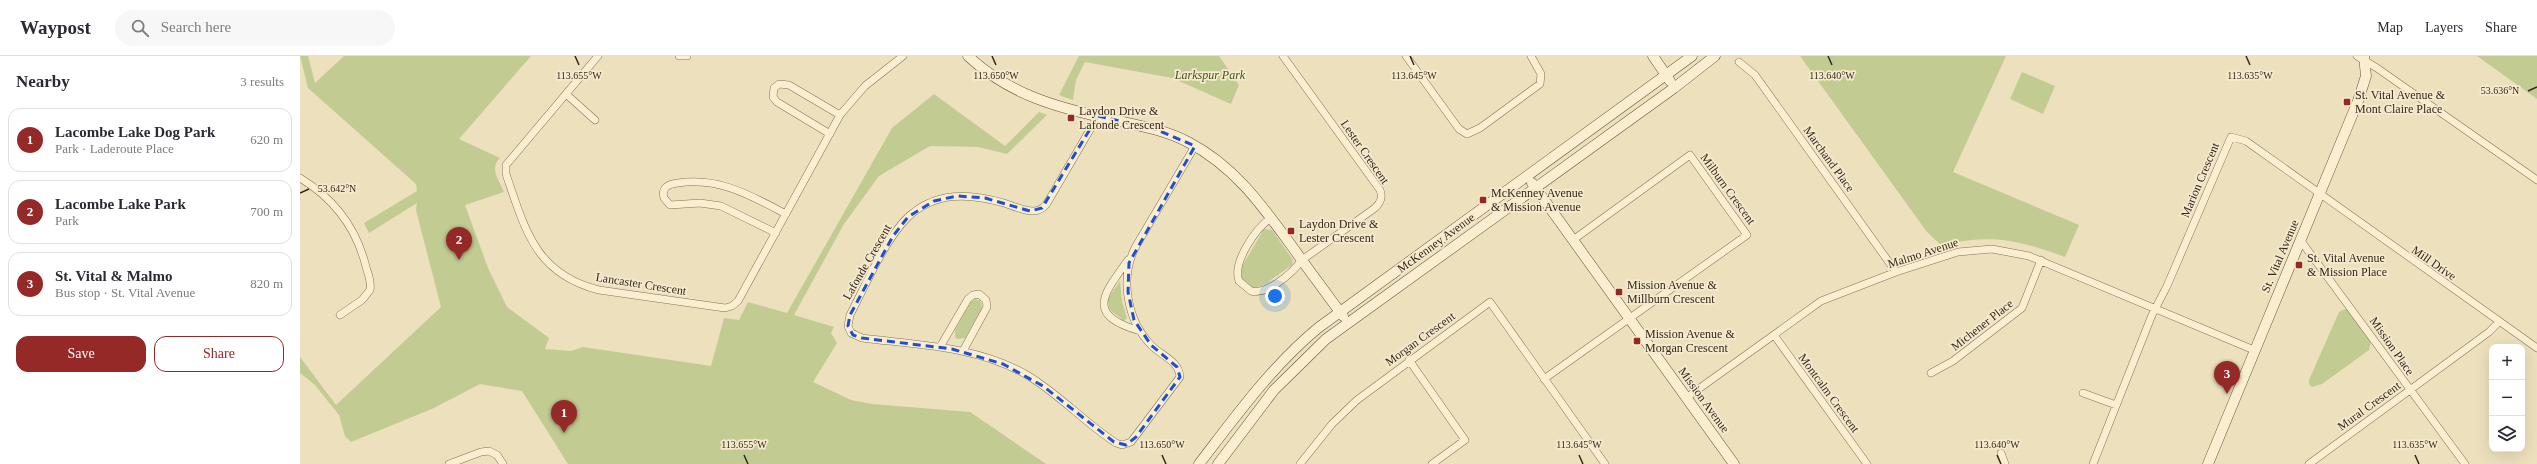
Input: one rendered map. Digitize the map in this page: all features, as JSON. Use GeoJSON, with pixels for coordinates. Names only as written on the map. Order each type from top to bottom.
{"type":"FeatureCollection","features":[{"type":"Feature","properties":{"kind":"street","name":"Lancaster Crescent"},"geometry":{"type":"LineString","coordinates":[[598,56],[510,160],[505,168],[530,240],[542,257],[559,273],[580,285],[599,290],[728,307],[738,301],[840,115],[865,86],[903,56]]}},
{"type":"Feature","properties":{"kind":"street"},"geometry":{"type":"LineString","coordinates":[[679,56],[686,56]]}},
{"type":"Feature","properties":{"kind":"street"},"geometry":{"type":"LineString","coordinates":[[968,56],[998,80],[1027,96],[1098,116],[1155,129],[1195,146],[1235,174],[1251,190],[1348,323]]}},
{"type":"Feature","properties":{"kind":"street","name":"Lester Crescent"},"geometry":{"type":"LineString","coordinates":[[1283,56],[1381,194],[1380,202],[1375,208],[1302,260]]}},
{"type":"Feature","properties":{"kind":"street"},"geometry":{"type":"LineString","coordinates":[[1406,56],[1459,129],[1467,134],[1476,131],[1540,84],[1541,74],[1531,56]]}},
{"type":"Feature","properties":{"kind":"street"},"geometry":{"type":"LineString","coordinates":[[1652,56],[1674,88]]}},
{"type":"Feature","properties":{"kind":"street","name":"McKenney Avenue"},"geometry":{"type":"LineString","coordinates":[[1199,464],[1259,386],[1291,351],[1339,311],[1692,56]]}},
{"type":"Feature","properties":{"kind":"street","name":"McKenney Avenue"},"geometry":{"type":"LineString","coordinates":[[1218,464],[1274,390],[1320,344],[1674,88],[1715,56]]}},
{"type":"Feature","properties":{"kind":"street"},"geometry":{"type":"LineString","coordinates":[[2362,58],[2537,180]]}},
{"type":"Feature","properties":{"kind":"street","name":"St. Vital Avenue"},"geometry":{"type":"LineString","coordinates":[[2208,464],[2254,350],[2301,241],[2364,82],[2366,76],[2362,58]]}},
{"type":"Feature","properties":{"kind":"street","name":"Marchand Place"},"geometry":{"type":"LineString","coordinates":[[1739,62],[1755,75],[1896,272]]}},
{"type":"Feature","properties":{"kind":"street"},"geometry":{"type":"LineString","coordinates":[[830,134],[777,102],[772,94],[774,88],[779,84],[789,85],[840,115]]}},
{"type":"Feature","properties":{"kind":"street"},"geometry":{"type":"LineString","coordinates":[[566,94],[595,120]]}},
{"type":"Feature","properties":{"kind":"street","name":"Lafonde Crescent"},"geometry":{"type":"LineString","coordinates":[[1098,116],[1046,204],[1042,208],[1030,211],[978,196],[950,196],[934,201],[920,208],[897,229],[850,315],[849,330],[853,335],[862,338],[940,347],[963,351],[994,360],[1027,376],[1114,442],[1126,445],[1136,437],[1180,377],[1175,364],[1151,345],[1140,331],[1129,302],[1127,274],[1131,257]]}},
{"type":"Feature","properties":{"kind":"street","name":"Marion Crescent"},"geometry":{"type":"LineString","coordinates":[[2156,307],[2231,137],[2246,141],[2319,195]]}},
{"type":"Feature","properties":{"kind":"street","name":"Lafonde Crescent"},"geometry":{"type":"LineString","coordinates":[[1140,331],[1125,326],[1106,312],[1103,306],[1105,294],[1131,257],[1195,146]]}},
{"type":"Feature","properties":{"kind":"street","name":"Milburn Crescent"},"geometry":{"type":"LineString","coordinates":[[1573,240],[1690,155],[1748,235],[1628,318]]}},
{"type":"Feature","properties":{"kind":"street","name":"Mission Avenue"},"geometry":{"type":"LineString","coordinates":[[1527,176],[1734,464]]}},
{"type":"Feature","properties":{"kind":"street"},"geometry":{"type":"LineString","coordinates":[[300,178],[320,192],[344,217],[360,247],[371,284],[370,290],[362,300],[340,315]]}},
{"type":"Feature","properties":{"kind":"street"},"geometry":{"type":"LineString","coordinates":[[776,233],[722,206],[700,203],[670,205],[664,198],[663,191],[667,186],[673,184],[713,183],[739,190],[786,214]]}},
{"type":"Feature","properties":{"kind":"street","name":"Mill Drive"},"geometry":{"type":"LineString","coordinates":[[2319,195],[2537,348]]}},
{"type":"Feature","properties":{"kind":"street"},"geometry":{"type":"LineString","coordinates":[[1271,218],[1261,226],[1239,262],[1237,273],[1241,284],[1251,291],[1262,291],[1296,268],[1302,260]]}},
{"type":"Feature","properties":{"kind":"street","name":"Mission Place"},"geometry":{"type":"LineString","coordinates":[[2301,241],[2465,464]]}},
{"type":"Feature","properties":{"kind":"street","name":"Malmo Avenue"},"geometry":{"type":"LineString","coordinates":[[1686,398],[1821,301],[1896,272],[1947,255],[1973,250],[2004,250],[2042,260],[2156,307],[2254,350]]}},
{"type":"Feature","properties":{"kind":"street","name":"Michener Place"},"geometry":{"type":"LineString","coordinates":[[1931,373],[1953,361],[2022,308],[2042,260]]}},
{"type":"Feature","properties":{"kind":"street"},"geometry":{"type":"LineString","coordinates":[[940,347],[968,299],[973,294],[979,294],[986,300],[987,307],[963,351]]}},
{"type":"Feature","properties":{"kind":"street","name":"Morgan Crescent"},"geometry":{"type":"LineString","coordinates":[[1300,464],[1343,413],[1371,388],[1490,302],[1605,464]]}},
{"type":"Feature","properties":{"kind":"street"},"geometry":{"type":"LineString","coordinates":[[2093,464],[2156,307]]}},
{"type":"Feature","properties":{"kind":"street"},"geometry":{"type":"LineString","coordinates":[[1544,379],[1628,318]]}},
{"type":"Feature","properties":{"kind":"street","name":"Mural Crescent"},"geometry":{"type":"LineString","coordinates":[[2309,464],[2499,322]]}},
{"type":"Feature","properties":{"kind":"street","name":"Montcalm Crescent"},"geometry":{"type":"LineString","coordinates":[[1774,335],[1867,464]]}},
{"type":"Feature","properties":{"kind":"street"},"geometry":{"type":"LineString","coordinates":[[1409,360],[1465,440],[1432,464]]}},
{"type":"Feature","properties":{"kind":"street"},"geometry":{"type":"LineString","coordinates":[[2083,393],[2116,405]]}},
{"type":"Feature","properties":{"kind":"street"},"geometry":{"type":"LineString","coordinates":[[449,464],[485,451],[497,455],[503,464]]}},
{"type":"Feature","properties":{"kind":"street"},"geometry":{"type":"LineString","coordinates":[[2001,453],[2005,464]]}},
{"type":"Feature","properties":{"kind":"highlighted area"},"geometry":{"type":"Polygon","coordinates":[[[1098,116],[1155,129],[1195,146],[1129,263],[1128,292],[1134,320],[1151,345],[1177,367],[1180,377],[1136,437],[1126,445],[1114,442],[1043,386],[1003,364],[952,349],[862,338],[853,335],[848,326],[850,315],[893,236],[908,217],[934,201],[957,196],[985,198],[1030,211],[1042,208],[1098,116]]]}},
{"type":"Feature","properties":{"kind":"green space"},"geometry":{"type":"Polygon","coordinates":[[[300,56],[308,56],[315,83],[344,56],[531,56],[459,139],[500,158],[495,166],[495,170],[504,192],[465,205],[488,268],[507,307],[549,338],[545,349],[571,351],[583,347],[711,366],[724,318],[739,320],[748,302],[787,313],[892,128],[934,94],[1005,146],[1039,112],[1047,115],[1007,154],[978,147],[930,146],[879,176],[844,224],[794,315],[834,327],[831,333],[837,343],[813,382],[851,400],[872,404],[970,412],[1046,464],[568,464],[522,391],[480,384],[434,408],[351,442],[345,436],[339,415],[315,385],[300,373],[300,357],[336,405],[441,307],[416,210],[417,203],[369,233],[364,223],[417,191],[416,184],[308,88],[300,56]]]}},
{"type":"Feature","properties":{"kind":"green space","name":"Larkspur Park"},"geometry":{"type":"Polygon","coordinates":[[[1079,56],[1219,56],[1239,85],[1231,104],[1172,78],[1085,62],[1076,80],[1073,100],[1059,95],[1079,56]]]}},
{"type":"Feature","properties":{"kind":"green space"},"geometry":{"type":"Polygon","coordinates":[[[1800,56],[2006,56],[1953,172],[2079,225],[2065,257],[2018,242],[2004,240],[1975,240],[1941,245],[1927,232],[1800,56]]]}},
{"type":"Feature","properties":{"kind":"green space"},"geometry":{"type":"Polygon","coordinates":[[[2477,56],[2537,56],[2537,99],[2477,56]]]}},
{"type":"Feature","properties":{"kind":"green space"},"geometry":{"type":"Polygon","coordinates":[[[2022,72],[2055,86],[2043,114],[2010,99],[2022,72]]]}},
{"type":"Feature","properties":{"kind":"green space"},"geometry":{"type":"Polygon","coordinates":[[[1264,229],[1272,230],[1293,260],[1292,265],[1262,286],[1250,288],[1242,279],[1241,268],[1264,229]]]}},
{"type":"Feature","properties":{"kind":"green space"},"geometry":{"type":"Polygon","coordinates":[[[1120,281],[1122,302],[1127,318],[1124,321],[1110,310],[1107,300],[1120,281]]]}},
{"type":"Feature","properties":{"kind":"green space"},"geometry":{"type":"Polygon","coordinates":[[[975,299],[981,301],[982,308],[965,338],[957,339],[955,337],[955,330],[971,302],[975,299]]]}},
{"type":"Feature","properties":{"kind":"green space"},"geometry":{"type":"Polygon","coordinates":[[[2345,309],[2350,311],[2371,342],[2369,350],[2322,384],[2312,387],[2309,384],[2309,380],[2339,312],[2345,309]]]}},
{"type":"Feature","properties":{"kind":"place","name":"St. Vital Avenue & Mont Claire Place"},"geometry":{"type":"Point","coordinates":[2347,102]}},
{"type":"Feature","properties":{"kind":"place","name":"Laydon Drive & Lafonde Crescent"},"geometry":{"type":"Point","coordinates":[1071,118]}},
{"type":"Feature","properties":{"kind":"place","name":"McKenney Avenue & Mission Avenue"},"geometry":{"type":"Point","coordinates":[1483,200]}},
{"type":"Feature","properties":{"kind":"place","name":"Laydon Drive & Lester Crescent"},"geometry":{"type":"Point","coordinates":[1291,231]}},
{"type":"Feature","properties":{"kind":"place","name":"Lacombe Lake Park"},"geometry":{"type":"Point","coordinates":[459,260]}},
{"type":"Feature","properties":{"kind":"place","name":"St. Vital Avenue & Mission Place"},"geometry":{"type":"Point","coordinates":[2299,265]}},
{"type":"Feature","properties":{"kind":"place","name":"Mission Avenue & Millburn Crescent"},"geometry":{"type":"Point","coordinates":[1619,292]}},
{"type":"Feature","properties":{"kind":"place","name":"Mission Avenue & Morgan Crescent"},"geometry":{"type":"Point","coordinates":[1637,341]}},
{"type":"Feature","properties":{"kind":"place","name":"St. Vital & Malmo"},"geometry":{"type":"Point","coordinates":[2227,394]}},
{"type":"Feature","properties":{"kind":"place","name":"Lacombe Lake Dog Park"},"geometry":{"type":"Point","coordinates":[564,433]}}]}
